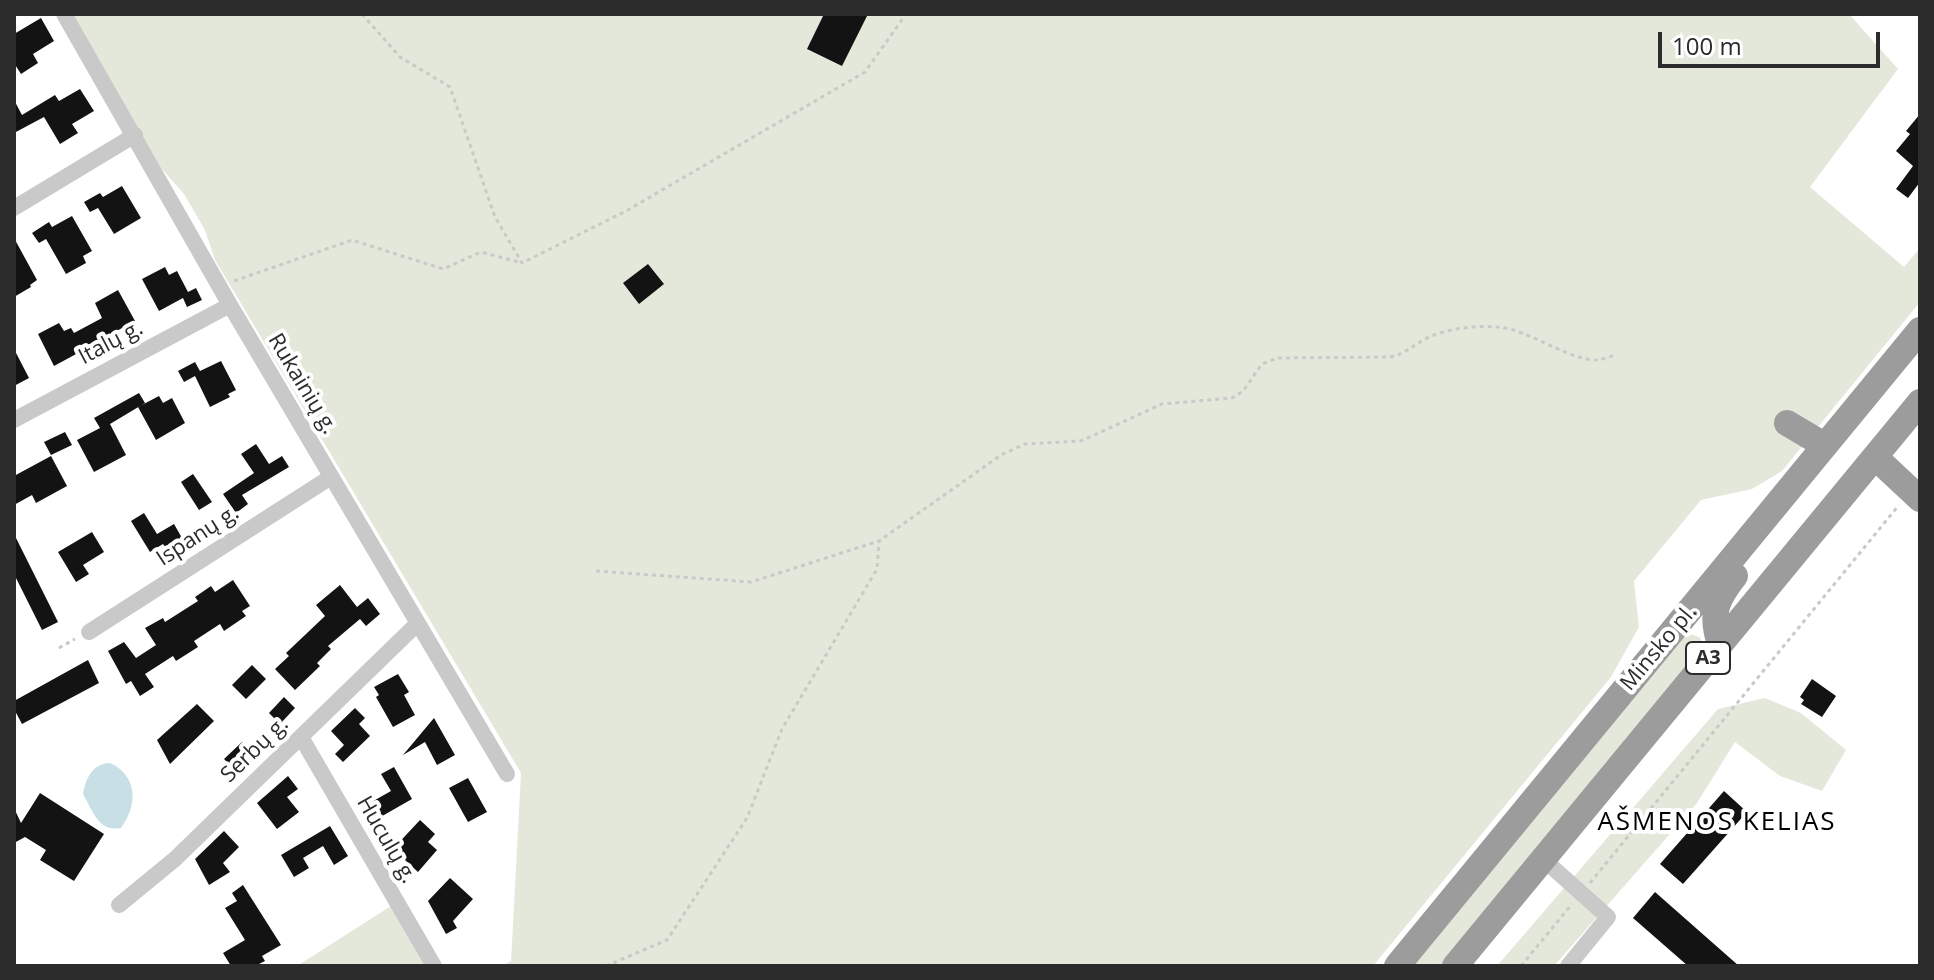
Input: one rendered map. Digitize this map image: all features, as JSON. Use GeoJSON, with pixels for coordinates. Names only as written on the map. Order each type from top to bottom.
{"type":"FeatureCollection","features":[{"type":"Feature","properties":{"kind":"highway","name":"Minsko pl."},"geometry":{"type":"LineString","coordinates":[[1397,966],[1920,330]]}},
{"type":"Feature","properties":{"kind":"highway","name":"Minsko pl."},"geometry":{"type":"LineString","coordinates":[[1455,966],[1920,402]]}},
{"type":"Feature","properties":{"kind":"highway"},"geometry":{"type":"LineString","coordinates":[[1787,423],[1824,445]]}},
{"type":"Feature","properties":{"kind":"highway"},"geometry":{"type":"LineString","coordinates":[[1875,457],[1916,495]]}},
{"type":"Feature","properties":{"kind":"highway"},"geometry":{"type":"LineString","coordinates":[[1720,644],[1714,624],[1723,592],[1773,529],[1798,480]]}},
{"type":"Feature","properties":{"kind":"street","name":"Rukainių g."},"geometry":{"type":"LineString","coordinates":[[64,14],[230,305],[507,774]]}},
{"type":"Feature","properties":{"kind":"street"},"geometry":{"type":"LineString","coordinates":[[14,208],[135,135]]}},
{"type":"Feature","properties":{"kind":"street","name":"Italų g."},"geometry":{"type":"LineString","coordinates":[[14,420],[230,305]]}},
{"type":"Feature","properties":{"kind":"street","name":"Ispanų g."},"geometry":{"type":"LineString","coordinates":[[89,632],[331,477]]}},
{"type":"Feature","properties":{"kind":"street","name":"Serbų g."},"geometry":{"type":"LineString","coordinates":[[119,905],[175,859],[418,623]]}},
{"type":"Feature","properties":{"kind":"street","name":"Huculų g."},"geometry":{"type":"LineString","coordinates":[[301,737],[434,966]]}},
{"type":"Feature","properties":{"kind":"street"},"geometry":{"type":"LineString","coordinates":[[1543,859],[1608,917],[1568,966]]}},
{"type":"Feature","properties":{"kind":"path"},"geometry":{"type":"LineString","coordinates":[[362,14],[400,57],[450,87],[495,217],[522,263]]}},
{"type":"Feature","properties":{"kind":"path"},"geometry":{"type":"LineString","coordinates":[[220,287],[352,240],[443,269],[481,252],[522,263],[626,211],[865,72],[906,14]]}},
{"type":"Feature","properties":{"kind":"path"},"geometry":{"type":"LineString","coordinates":[[596,571],[751,582],[879,541],[1001,455],[1025,444],[1081,441],[1162,404],[1232,398],[1243,391],[1262,364],[1277,358],[1390,357],[1402,355],[1426,339],[1445,332],[1484,327],[1501,327],[1582,357],[1597,360],[1616,355]]}},
{"type":"Feature","properties":{"kind":"path"},"geometry":{"type":"LineString","coordinates":[[1521,966],[1916,495]]}},
{"type":"Feature","properties":{"kind":"path"},"geometry":{"type":"LineString","coordinates":[[606,966],[667,940],[747,818],[782,729],[877,569],[879,541]]}},
{"type":"Feature","properties":{"kind":"path"},"geometry":{"type":"LineString","coordinates":[[59,648],[89,632]]}},
{"type":"Feature","properties":{"kind":"shaded area"},"geometry":{"type":"Polygon","coordinates":[[[71,14],[1849,14],[1898,69],[1810,187],[1904,267],[1920,248],[1920,302],[1782,471],[1752,489],[1701,500],[1634,581],[1639,627],[1611,677],[1373,966],[502,966],[511,961],[521,773],[215,260],[205,230],[184,194],[161,168],[71,14]]]}},
{"type":"Feature","properties":{"kind":"shaded area"},"geometry":{"type":"Polygon","coordinates":[[[1690,634],[1703,642],[1701,653],[1442,966],[1411,966],[1684,636],[1690,634]]]}},
{"type":"Feature","properties":{"kind":"shaded area"},"geometry":{"type":"Polygon","coordinates":[[[1765,698],[1801,713],[1846,750],[1822,791],[1780,776],[1735,742],[1697,803],[1554,966],[1497,966],[1718,709],[1765,698]]]}},
{"type":"Feature","properties":{"kind":"shaded area"},"geometry":{"type":"Polygon","coordinates":[[[391,906],[425,966],[297,966],[391,906]]]}},
{"type":"Feature","properties":{"kind":"water"},"geometry":{"type":"Polygon","coordinates":[[[110,763],[126,775],[132,792],[130,810],[121,828],[107,827],[102,823],[83,794],[91,773],[99,766],[110,763]]]}},
{"type":"Feature","properties":{"kind":"building"},"geometry":{"type":"Polygon","coordinates":[[[824,14],[868,14],[842,66],[807,49],[824,14]]]}},
{"type":"Feature","properties":{"kind":"building"},"geometry":{"type":"Polygon","coordinates":[[[41,18],[54,41],[33,54],[38,63],[21,74],[14,63],[14,34],[41,18]]]}},
{"type":"Feature","properties":{"kind":"building"},"geometry":{"type":"Polygon","coordinates":[[[80,89],[94,111],[72,124],[78,133],[60,144],[44,117],[14,133],[14,100],[22,115],[55,95],[59,101],[80,89]]]}},
{"type":"Feature","properties":{"kind":"building"},"geometry":{"type":"Polygon","coordinates":[[[1920,114],[1920,182],[1908,198],[1896,189],[1913,166],[1896,151],[1910,134],[1906,131],[1920,114]]]}},
{"type":"Feature","properties":{"kind":"building"},"geometry":{"type":"Polygon","coordinates":[[[122,186],[141,218],[114,234],[98,208],[90,212],[84,202],[100,193],[103,197],[122,186]]]}},
{"type":"Feature","properties":{"kind":"building"},"geometry":{"type":"Polygon","coordinates":[[[72,216],[92,251],[83,256],[86,263],[66,274],[46,239],[39,243],[32,233],[49,222],[52,227],[72,216]]]}},
{"type":"Feature","properties":{"kind":"building"},"geometry":{"type":"Polygon","coordinates":[[[14,238],[37,280],[14,297],[14,238]]]}},
{"type":"Feature","properties":{"kind":"building"},"geometry":{"type":"Polygon","coordinates":[[[648,264],[664,284],[639,304],[623,283],[648,264]]]}},
{"type":"Feature","properties":{"kind":"building"},"geometry":{"type":"Polygon","coordinates":[[[165,267],[169,275],[177,271],[188,292],[196,288],[202,300],[187,307],[183,298],[159,311],[142,279],[165,267]]]}},
{"type":"Feature","properties":{"kind":"building"},"geometry":{"type":"Polygon","coordinates":[[[118,290],[135,321],[113,333],[115,338],[92,350],[95,356],[82,362],[78,353],[54,366],[38,334],[59,323],[64,331],[71,328],[74,333],[102,318],[95,303],[118,290]]]}},
{"type":"Feature","properties":{"kind":"building"},"geometry":{"type":"Polygon","coordinates":[[[14,349],[29,378],[14,386],[14,349]]]}},
{"type":"Feature","properties":{"kind":"building"},"geometry":{"type":"Polygon","coordinates":[[[221,361],[236,390],[228,394],[230,397],[210,407],[195,376],[184,382],[178,371],[195,362],[200,371],[221,361]]]}},
{"type":"Feature","properties":{"kind":"building"},"geometry":{"type":"Polygon","coordinates":[[[139,393],[145,403],[110,424],[126,455],[94,472],[77,440],[100,428],[94,418],[139,393]]]}},
{"type":"Feature","properties":{"kind":"building"},"geometry":{"type":"Polygon","coordinates":[[[159,396],[163,403],[172,398],[185,423],[156,440],[138,407],[159,396]]]}},
{"type":"Feature","properties":{"kind":"building"},"geometry":{"type":"Polygon","coordinates":[[[65,432],[72,445],[51,455],[44,442],[65,432]]]}},
{"type":"Feature","properties":{"kind":"building"},"geometry":{"type":"Polygon","coordinates":[[[256,444],[269,464],[282,456],[289,467],[242,495],[248,504],[236,513],[223,494],[254,473],[241,454],[256,444]]]}},
{"type":"Feature","properties":{"kind":"building"},"geometry":{"type":"Polygon","coordinates":[[[51,456],[67,486],[36,503],[32,495],[14,505],[14,476],[51,456]]]}},
{"type":"Feature","properties":{"kind":"building"},"geometry":{"type":"Polygon","coordinates":[[[193,474],[212,502],[199,510],[181,482],[193,474]]]}},
{"type":"Feature","properties":{"kind":"building"},"geometry":{"type":"Polygon","coordinates":[[[144,513],[157,534],[174,524],[182,538],[166,548],[163,544],[150,552],[131,521],[144,513]]]}},
{"type":"Feature","properties":{"kind":"building"},"geometry":{"type":"Polygon","coordinates":[[[92,532],[104,552],[83,565],[89,574],[76,582],[58,552],[92,532]]]}},
{"type":"Feature","properties":{"kind":"building"},"geometry":{"type":"Polygon","coordinates":[[[14,534],[58,622],[42,630],[14,574],[14,534]]]}},
{"type":"Feature","properties":{"kind":"building"},"geometry":{"type":"Polygon","coordinates":[[[233,580],[250,606],[242,611],[246,616],[224,631],[220,624],[194,641],[198,647],[176,661],[173,656],[145,674],[154,687],[140,696],[131,681],[126,684],[108,651],[124,642],[136,658],[156,645],[145,628],[163,618],[165,622],[198,601],[195,597],[211,586],[215,592],[233,580]]]}},
{"type":"Feature","properties":{"kind":"building"},"geometry":{"type":"Polygon","coordinates":[[[340,585],[357,607],[368,598],[380,614],[366,626],[360,619],[328,646],[331,649],[317,663],[320,666],[295,690],[275,669],[289,656],[286,653],[325,616],[316,605],[340,585]]]}},
{"type":"Feature","properties":{"kind":"building"},"geometry":{"type":"Polygon","coordinates":[[[88,660],[99,683],[22,724],[14,709],[14,701],[88,660]]]}},
{"type":"Feature","properties":{"kind":"building"},"geometry":{"type":"Polygon","coordinates":[[[252,665],[266,679],[246,699],[232,685],[252,665]]]}},
{"type":"Feature","properties":{"kind":"building"},"geometry":{"type":"Polygon","coordinates":[[[398,674],[409,692],[404,695],[415,715],[393,727],[376,697],[379,695],[374,687],[398,674]]]}},
{"type":"Feature","properties":{"kind":"building"},"geometry":{"type":"Polygon","coordinates":[[[1812,679],[1836,696],[1822,717],[1801,704],[1804,700],[1800,697],[1812,679]]]}},
{"type":"Feature","properties":{"kind":"building"},"geometry":{"type":"Polygon","coordinates":[[[284,697],[295,708],[280,724],[269,713],[284,697]]]}},
{"type":"Feature","properties":{"kind":"building"},"geometry":{"type":"Polygon","coordinates":[[[197,704],[214,721],[170,764],[157,740],[197,704]]]}},
{"type":"Feature","properties":{"kind":"building"},"geometry":{"type":"Polygon","coordinates":[[[355,708],[365,718],[359,724],[370,736],[343,762],[335,754],[344,745],[331,731],[355,708]]]}},
{"type":"Feature","properties":{"kind":"building"},"geometry":{"type":"Polygon","coordinates":[[[434,718],[455,755],[437,765],[425,742],[403,755],[434,718]]]}},
{"type":"Feature","properties":{"kind":"building"},"geometry":{"type":"Polygon","coordinates":[[[242,742],[252,753],[234,769],[224,759],[242,742]]]}},
{"type":"Feature","properties":{"kind":"building"},"geometry":{"type":"Polygon","coordinates":[[[394,767],[412,799],[377,819],[368,804],[391,791],[381,774],[394,767]]]}},
{"type":"Feature","properties":{"kind":"building"},"geometry":{"type":"Polygon","coordinates":[[[288,776],[298,789],[287,797],[299,812],[277,829],[257,803],[288,776]]]}},
{"type":"Feature","properties":{"kind":"building"},"geometry":{"type":"Polygon","coordinates":[[[468,778],[487,812],[468,822],[449,788],[468,778]]]}},
{"type":"Feature","properties":{"kind":"building"},"geometry":{"type":"Polygon","coordinates":[[[1724,791],[1747,812],[1683,884],[1660,864],[1724,791]]]}},
{"type":"Feature","properties":{"kind":"building"},"geometry":{"type":"Polygon","coordinates":[[[40,793],[104,834],[74,881],[40,860],[46,850],[25,837],[14,843],[14,808],[21,823],[40,793]]]}},
{"type":"Feature","properties":{"kind":"building"},"geometry":{"type":"Polygon","coordinates":[[[420,820],[435,834],[428,842],[437,850],[418,872],[393,849],[420,820]]]}},
{"type":"Feature","properties":{"kind":"building"},"geometry":{"type":"Polygon","coordinates":[[[330,826],[348,856],[334,865],[323,846],[303,858],[309,868],[294,877],[281,855],[330,826]]]}},
{"type":"Feature","properties":{"kind":"building"},"geometry":{"type":"Polygon","coordinates":[[[224,831],[239,847],[223,863],[230,872],[209,885],[195,859],[224,831]]]}},
{"type":"Feature","properties":{"kind":"building"},"geometry":{"type":"Polygon","coordinates":[[[450,878],[473,899],[453,921],[457,928],[446,934],[428,901],[450,878]]]}},
{"type":"Feature","properties":{"kind":"building"},"geometry":{"type":"Polygon","coordinates":[[[243,885],[281,945],[262,956],[265,961],[255,966],[231,966],[223,953],[245,940],[225,908],[237,901],[232,893],[243,885]]]}},
{"type":"Feature","properties":{"kind":"building"},"geometry":{"type":"Polygon","coordinates":[[[1655,892],[1739,966],[1688,966],[1633,918],[1655,892]]]}},
{"type":"Feature","properties":{"kind":"district","name":"AŠMENOS KELIAS"},"geometry":{"type":"Point","coordinates":[1717,823]}}]}
